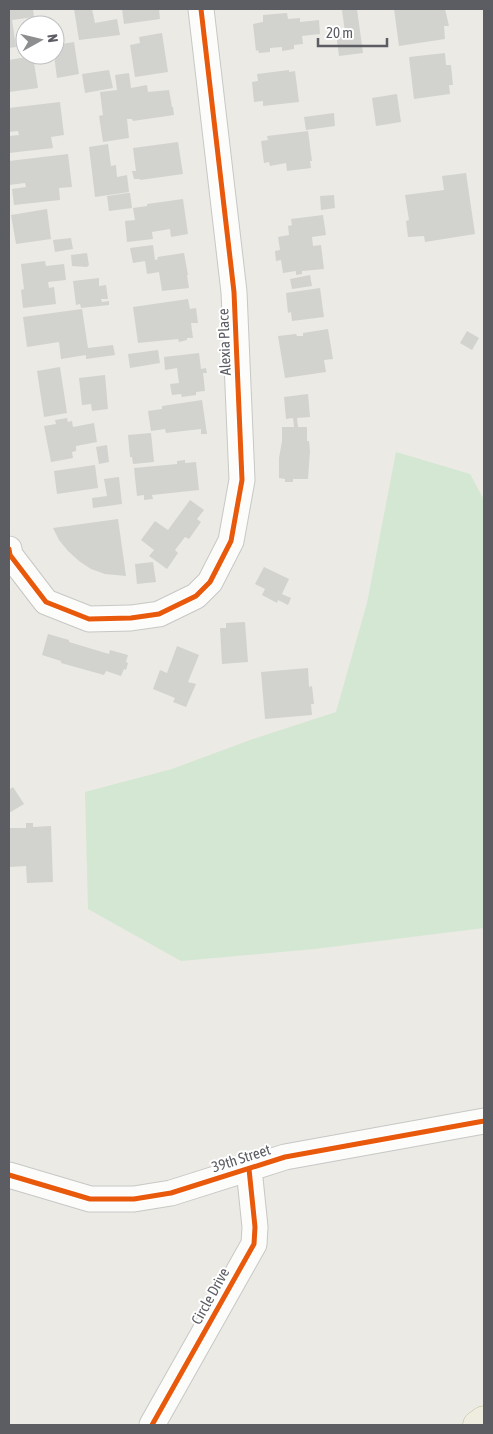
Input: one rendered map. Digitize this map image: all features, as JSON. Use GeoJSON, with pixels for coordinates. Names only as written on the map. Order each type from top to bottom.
{"type":"FeatureCollection","features":[{"type":"Feature","properties":{"kind":"highway"},"geometry":{"type":"LineString","coordinates":[[477,1425],[484,1420]]}},
{"type":"Feature","properties":{"kind":"street","name":"Alexia Place"},"geometry":{"type":"LineString","coordinates":[[9,549],[10,555],[46,602],[89,619],[131,618],[159,614],[196,596],[210,582],[231,541],[242,480],[234,292],[201,9]]}},
{"type":"Feature","properties":{"kind":"street","name":"39th Street"},"geometry":{"type":"LineString","coordinates":[[9,1175],[90,1199],[134,1199],[171,1193],[285,1156],[484,1121]]}},
{"type":"Feature","properties":{"kind":"street","name":"Circle Drive"},"geometry":{"type":"LineString","coordinates":[[152,1425],[254,1244],[255,1227],[249,1169]]}},
{"type":"Feature","properties":{"kind":"green space"},"geometry":{"type":"Polygon","coordinates":[[[396,452],[470,474],[484,500],[484,928],[314,949],[181,961],[88,909],[85,792],[172,769],[253,739],[336,712],[367,603],[396,452]]]}},
{"type":"Feature","properties":{"kind":"building"},"geometry":{"type":"Polygon","coordinates":[[[9,9],[33,9],[34,15],[15,15],[15,20],[12,20],[15,47],[9,48],[9,9]]]}},
{"type":"Feature","properties":{"kind":"building"},"geometry":{"type":"Polygon","coordinates":[[[74,9],[92,9],[95,23],[117,19],[120,35],[79,40],[74,9]]]}},
{"type":"Feature","properties":{"kind":"building"},"geometry":{"type":"Polygon","coordinates":[[[122,9],[159,9],[160,19],[124,24],[122,9]]]}},
{"type":"Feature","properties":{"kind":"building"},"geometry":{"type":"Polygon","coordinates":[[[357,9],[363,53],[339,56],[336,33],[345,32],[342,10],[357,9]]]}},
{"type":"Feature","properties":{"kind":"building"},"geometry":{"type":"Polygon","coordinates":[[[394,9],[445,9],[449,26],[444,26],[445,39],[399,46],[394,9]]]}},
{"type":"Feature","properties":{"kind":"building"},"geometry":{"type":"Polygon","coordinates":[[[287,13],[288,19],[300,18],[300,22],[319,20],[320,34],[302,36],[303,44],[294,45],[294,49],[282,51],[282,47],[270,48],[270,52],[259,53],[258,50],[256,51],[253,24],[263,22],[263,15],[287,13]]]}},
{"type":"Feature","properties":{"kind":"building"},"geometry":{"type":"Polygon","coordinates":[[[162,33],[168,72],[135,77],[130,45],[140,43],[139,37],[162,33]]]}},
{"type":"Feature","properties":{"kind":"building"},"geometry":{"type":"Polygon","coordinates":[[[74,42],[79,74],[57,78],[55,65],[65,65],[65,43],[74,42]]]}},
{"type":"Feature","properties":{"kind":"building"},"geometry":{"type":"Polygon","coordinates":[[[445,53],[446,65],[451,65],[453,85],[449,85],[450,94],[414,99],[409,57],[445,53]]]}},
{"type":"Feature","properties":{"kind":"building"},"geometry":{"type":"Polygon","coordinates":[[[15,59],[15,65],[34,65],[38,88],[9,92],[9,60],[15,59]]]}},
{"type":"Feature","properties":{"kind":"building"},"geometry":{"type":"Polygon","coordinates":[[[109,70],[113,88],[85,93],[82,74],[109,70]]]}},
{"type":"Feature","properties":{"kind":"building"},"geometry":{"type":"Polygon","coordinates":[[[289,70],[289,72],[295,71],[299,102],[263,106],[263,101],[254,102],[252,82],[258,81],[257,74],[289,70]]]}},
{"type":"Feature","properties":{"kind":"building"},"geometry":{"type":"Polygon","coordinates":[[[129,73],[131,88],[147,85],[148,92],[169,90],[174,115],[133,121],[132,119],[127,119],[129,138],[103,142],[99,116],[103,115],[100,92],[117,90],[115,75],[129,73]]]}},
{"type":"Feature","properties":{"kind":"building"},"geometry":{"type":"Polygon","coordinates":[[[397,94],[401,122],[376,126],[372,98],[397,94]]]}},
{"type":"Feature","properties":{"kind":"building"},"geometry":{"type":"Polygon","coordinates":[[[60,102],[64,135],[51,137],[53,148],[9,153],[9,136],[19,135],[18,131],[9,132],[9,108],[60,102]]]}},
{"type":"Feature","properties":{"kind":"building"},"geometry":{"type":"Polygon","coordinates":[[[334,113],[335,126],[306,130],[304,117],[334,113]]]}},
{"type":"Feature","properties":{"kind":"building"},"geometry":{"type":"Polygon","coordinates":[[[308,131],[312,161],[310,161],[311,168],[287,171],[286,163],[270,166],[269,162],[264,163],[261,141],[268,140],[267,136],[308,131]]]}},
{"type":"Feature","properties":{"kind":"building"},"geometry":{"type":"Polygon","coordinates":[[[178,142],[183,174],[140,180],[134,179],[132,171],[136,171],[133,148],[178,142]]]}},
{"type":"Feature","properties":{"kind":"building"},"geometry":{"type":"Polygon","coordinates":[[[108,144],[111,166],[116,165],[117,177],[127,175],[129,192],[95,197],[89,147],[108,144]]]}},
{"type":"Feature","properties":{"kind":"building"},"geometry":{"type":"Polygon","coordinates":[[[68,154],[72,187],[59,188],[60,200],[14,205],[12,189],[26,187],[25,183],[9,185],[9,161],[68,154]]]}},
{"type":"Feature","properties":{"kind":"building"},"geometry":{"type":"Polygon","coordinates":[[[466,173],[475,234],[425,242],[424,236],[408,237],[406,221],[409,220],[405,195],[444,190],[442,176],[466,173]]]}},
{"type":"Feature","properties":{"kind":"building"},"geometry":{"type":"Polygon","coordinates":[[[130,193],[132,208],[109,211],[107,196],[130,193]]]}},
{"type":"Feature","properties":{"kind":"building"},"geometry":{"type":"Polygon","coordinates":[[[334,195],[335,208],[321,210],[320,196],[334,195]]]}},
{"type":"Feature","properties":{"kind":"building"},"geometry":{"type":"Polygon","coordinates":[[[183,199],[188,234],[171,237],[170,229],[152,232],[153,239],[127,242],[125,221],[135,220],[133,208],[183,199]]]}},
{"type":"Feature","properties":{"kind":"building"},"geometry":{"type":"Polygon","coordinates":[[[47,209],[51,239],[16,244],[11,215],[47,209]]]}},
{"type":"Feature","properties":{"kind":"building"},"geometry":{"type":"Polygon","coordinates":[[[323,215],[326,235],[312,237],[313,246],[321,245],[324,269],[302,271],[302,274],[296,275],[296,271],[283,273],[281,260],[276,261],[275,251],[280,250],[278,237],[289,235],[288,226],[292,225],[291,219],[323,215]]]}},
{"type":"Feature","properties":{"kind":"building"},"geometry":{"type":"Polygon","coordinates":[[[71,238],[73,249],[55,252],[53,240],[71,238]]]}},
{"type":"Feature","properties":{"kind":"building"},"geometry":{"type":"Polygon","coordinates":[[[153,245],[155,260],[158,259],[157,257],[184,253],[189,288],[162,291],[159,272],[147,274],[145,261],[133,263],[130,248],[153,245]]]}},
{"type":"Feature","properties":{"kind":"building"},"geometry":{"type":"Polygon","coordinates":[[[87,253],[89,265],[87,267],[72,266],[71,255],[87,253]]]}},
{"type":"Feature","properties":{"kind":"building"},"geometry":{"type":"Polygon","coordinates":[[[45,261],[46,266],[64,264],[66,280],[48,282],[49,288],[54,287],[56,304],[23,308],[21,290],[24,289],[21,264],[45,261]]]}},
{"type":"Feature","properties":{"kind":"building"},"geometry":{"type":"Polygon","coordinates":[[[310,275],[312,286],[292,289],[290,279],[310,275]]]}},
{"type":"Feature","properties":{"kind":"building"},"geometry":{"type":"Polygon","coordinates":[[[99,278],[99,286],[106,285],[108,299],[101,299],[102,302],[109,301],[109,305],[81,308],[80,304],[76,305],[73,281],[99,278]]]}},
{"type":"Feature","properties":{"kind":"building"},"geometry":{"type":"Polygon","coordinates":[[[320,288],[324,317],[292,321],[291,312],[288,313],[286,293],[320,288]]]}},
{"type":"Feature","properties":{"kind":"building"},"geometry":{"type":"Polygon","coordinates":[[[188,299],[190,309],[196,308],[198,323],[191,323],[193,338],[187,338],[187,340],[179,342],[178,339],[138,343],[133,307],[188,299]]]}},
{"type":"Feature","properties":{"kind":"building"},"geometry":{"type":"Polygon","coordinates":[[[82,309],[88,348],[113,345],[115,355],[86,359],[86,355],[61,359],[59,342],[27,347],[23,317],[82,309]]]}},
{"type":"Feature","properties":{"kind":"building"},"geometry":{"type":"Polygon","coordinates":[[[328,329],[333,359],[324,360],[326,372],[285,378],[278,336],[296,334],[297,336],[303,336],[303,333],[328,329]]]}},
{"type":"Feature","properties":{"kind":"building"},"geometry":{"type":"Polygon","coordinates":[[[467,331],[479,338],[472,350],[460,343],[467,331]]]}},
{"type":"Feature","properties":{"kind":"building"},"geometry":{"type":"Polygon","coordinates":[[[158,350],[160,363],[130,368],[128,354],[158,350]]]}},
{"type":"Feature","properties":{"kind":"building"},"geometry":{"type":"Polygon","coordinates":[[[199,353],[201,369],[206,368],[207,373],[203,373],[205,391],[196,392],[196,395],[182,397],[181,394],[172,395],[170,384],[179,383],[177,368],[165,370],[164,357],[199,353]]]}},
{"type":"Feature","properties":{"kind":"building"},"geometry":{"type":"Polygon","coordinates":[[[60,367],[67,413],[44,417],[37,371],[60,367]]]}},
{"type":"Feature","properties":{"kind":"building"},"geometry":{"type":"Polygon","coordinates":[[[105,375],[108,409],[92,411],[91,404],[82,405],[79,378],[105,375]]]}},
{"type":"Feature","properties":{"kind":"building"},"geometry":{"type":"Polygon","coordinates":[[[308,394],[310,417],[297,418],[298,427],[307,427],[307,441],[309,441],[310,451],[308,479],[293,479],[293,482],[285,482],[285,479],[279,478],[282,427],[294,427],[293,418],[286,419],[284,397],[308,394]]]}},
{"type":"Feature","properties":{"kind":"building"},"geometry":{"type":"Polygon","coordinates":[[[202,400],[207,434],[201,434],[201,429],[166,433],[165,429],[151,431],[148,411],[162,409],[162,406],[202,400]]]}},
{"type":"Feature","properties":{"kind":"building"},"geometry":{"type":"Polygon","coordinates":[[[67,418],[68,422],[72,421],[73,427],[94,423],[97,442],[76,446],[76,451],[72,452],[73,458],[51,462],[44,426],[56,424],[55,420],[67,418]]]}},
{"type":"Feature","properties":{"kind":"building"},"geometry":{"type":"Polygon","coordinates":[[[151,433],[154,462],[133,464],[132,457],[130,457],[128,435],[151,433]]]}},
{"type":"Feature","properties":{"kind":"building"},"geometry":{"type":"Polygon","coordinates":[[[107,445],[109,462],[99,464],[96,447],[107,445]]]}},
{"type":"Feature","properties":{"kind":"building"},"geometry":{"type":"Polygon","coordinates":[[[185,460],[185,463],[196,462],[199,490],[152,495],[153,499],[144,500],[144,495],[137,496],[134,468],[177,464],[177,461],[185,460]]]}},
{"type":"Feature","properties":{"kind":"building"},"geometry":{"type":"Polygon","coordinates":[[[95,465],[98,488],[57,494],[54,471],[95,465]]]}},
{"type":"Feature","properties":{"kind":"building"},"geometry":{"type":"Polygon","coordinates":[[[119,477],[122,504],[93,508],[92,498],[107,496],[104,479],[119,477]]]}},
{"type":"Feature","properties":{"kind":"building"},"geometry":{"type":"Polygon","coordinates":[[[190,500],[204,510],[197,519],[201,522],[189,539],[185,537],[175,550],[178,553],[167,569],[149,556],[154,550],[141,540],[155,521],[168,530],[190,500]]]}},
{"type":"Feature","properties":{"kind":"building"},"geometry":{"type":"Polygon","coordinates":[[[118,519],[126,576],[105,574],[91,569],[68,551],[59,540],[53,528],[118,519]]]}},
{"type":"Feature","properties":{"kind":"building"},"geometry":{"type":"Polygon","coordinates":[[[153,562],[156,582],[137,584],[135,564],[153,562]]]}},
{"type":"Feature","properties":{"kind":"building"},"geometry":{"type":"Polygon","coordinates":[[[264,567],[289,579],[282,594],[291,598],[288,605],[278,600],[277,603],[262,595],[265,589],[255,584],[264,567]]]}},
{"type":"Feature","properties":{"kind":"building"},"geometry":{"type":"Polygon","coordinates":[[[245,622],[248,662],[222,664],[220,628],[226,628],[226,623],[245,622]]]}},
{"type":"Feature","properties":{"kind":"building"},"geometry":{"type":"Polygon","coordinates":[[[48,634],[109,654],[110,650],[128,655],[126,670],[124,669],[121,676],[106,671],[104,675],[61,663],[61,661],[42,655],[48,634]]]}},
{"type":"Feature","properties":{"kind":"building"},"geometry":{"type":"Polygon","coordinates":[[[177,646],[199,655],[188,682],[196,684],[186,707],[173,702],[175,698],[153,689],[160,670],[167,673],[177,646]]]}},
{"type":"Feature","properties":{"kind":"building"},"geometry":{"type":"Polygon","coordinates":[[[308,668],[309,687],[312,686],[314,704],[311,704],[312,715],[265,719],[261,672],[308,668]]]}},
{"type":"Feature","properties":{"kind":"building"},"geometry":{"type":"Polygon","coordinates":[[[9,787],[10,789],[13,787],[24,804],[9,813],[9,787]]]}},
{"type":"Feature","properties":{"kind":"building"},"geometry":{"type":"Polygon","coordinates":[[[26,823],[33,823],[33,827],[51,826],[53,882],[27,883],[26,866],[9,867],[9,828],[26,828],[26,823]]]}},
{"type":"Feature","properties":{"kind":"cycle path"},"geometry":{"type":"LineString","coordinates":[[9,549],[10,555],[46,602],[89,619],[131,618],[159,614],[196,596],[210,582],[231,541],[242,480],[234,292],[201,9]]}},
{"type":"Feature","properties":{"kind":"cycle path"},"geometry":{"type":"LineString","coordinates":[[9,1175],[90,1199],[134,1199],[171,1193],[285,1157],[484,1121]]}},
{"type":"Feature","properties":{"kind":"cycle path"},"geometry":{"type":"LineString","coordinates":[[152,1425],[254,1244],[255,1227],[249,1169]]}}]}
